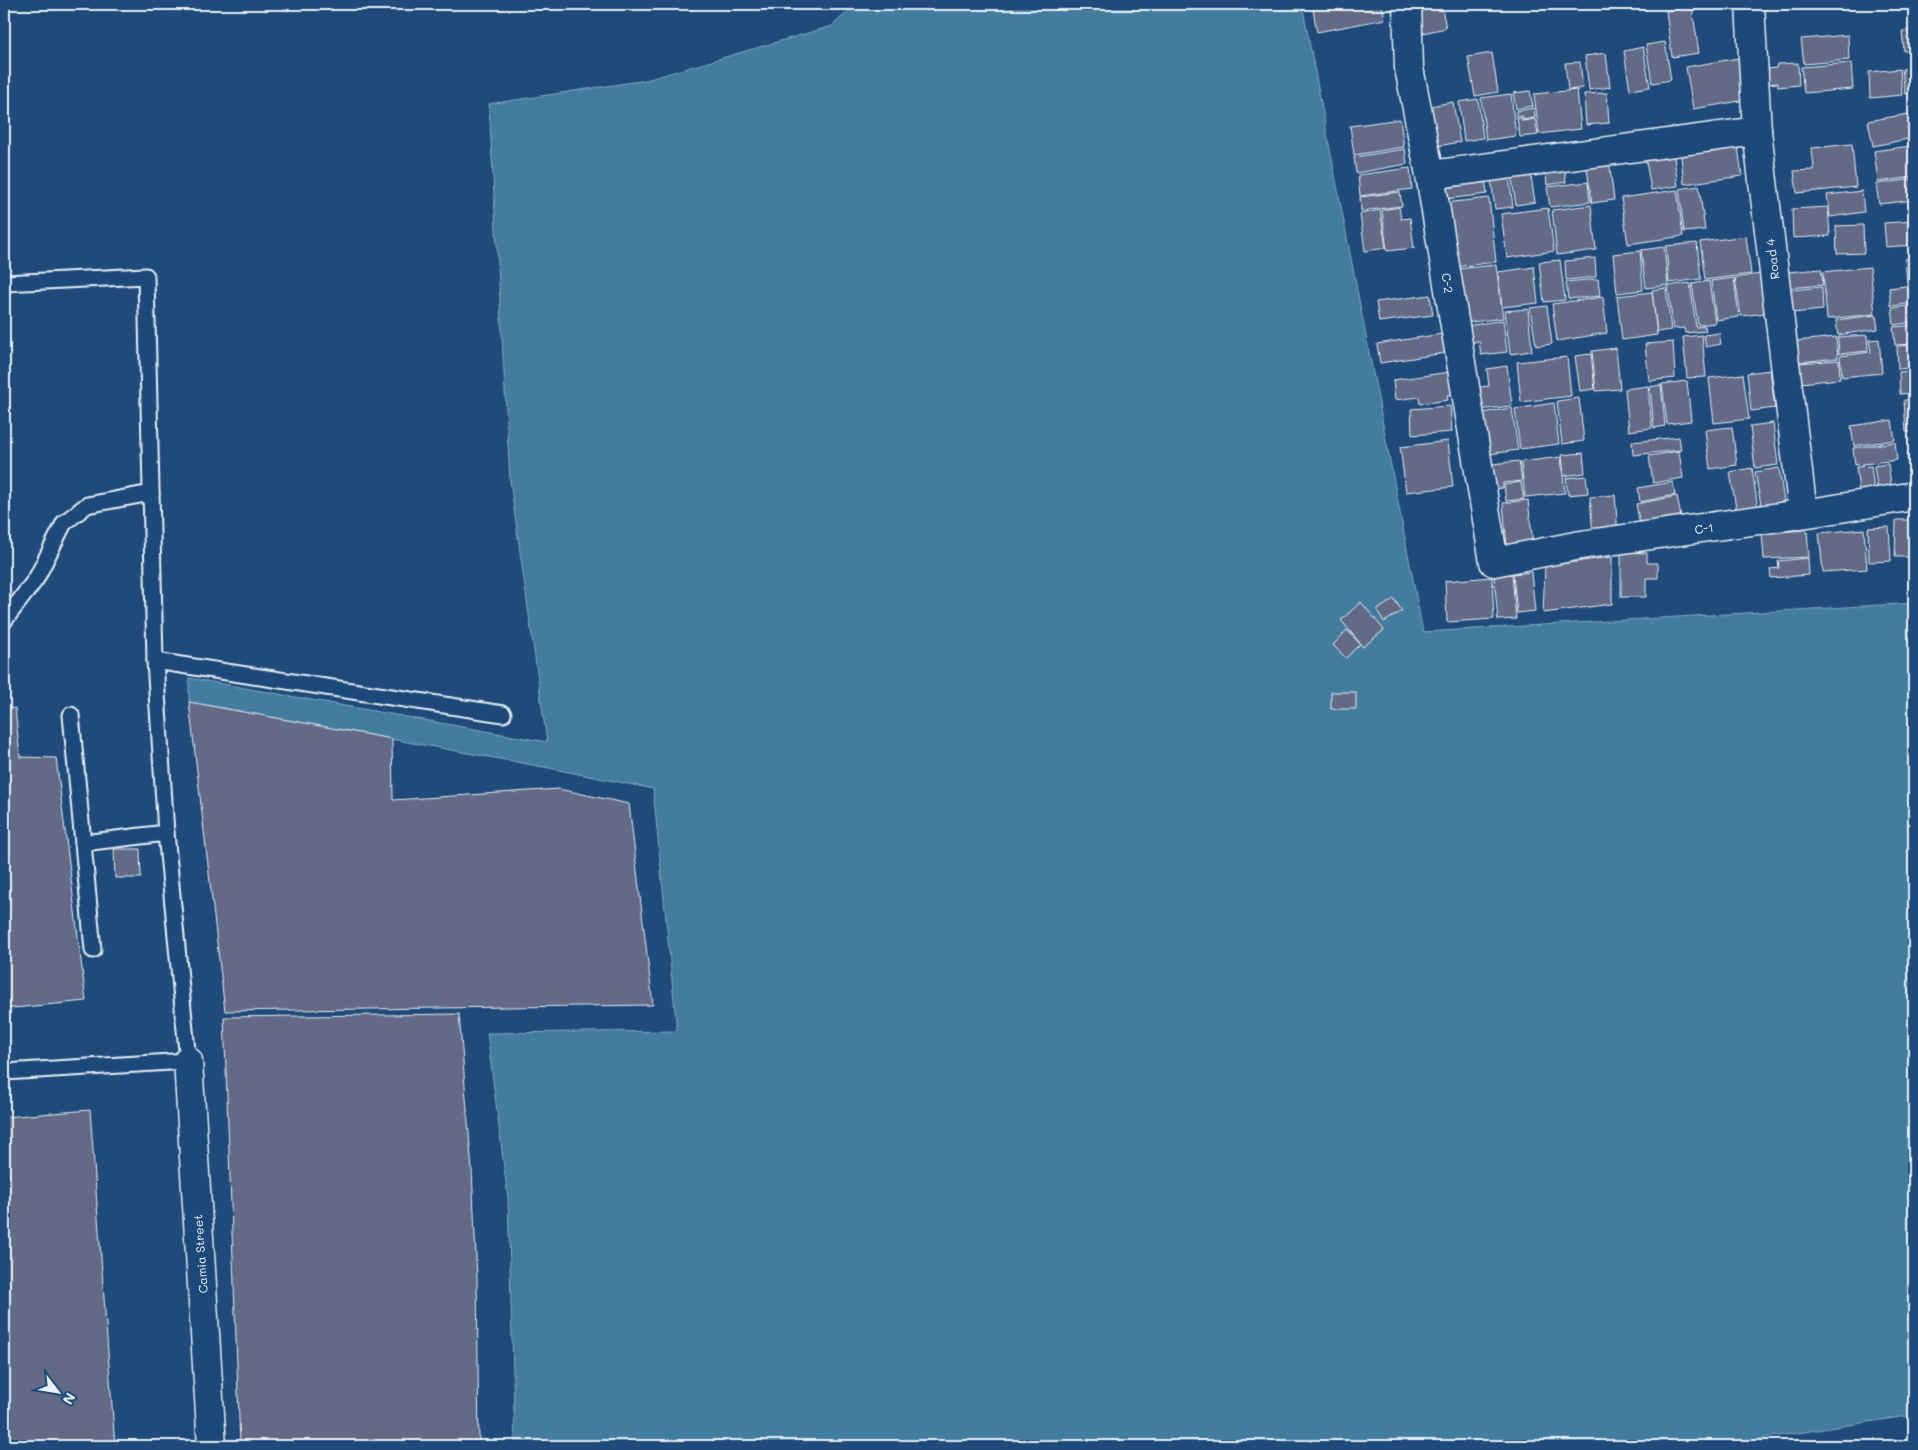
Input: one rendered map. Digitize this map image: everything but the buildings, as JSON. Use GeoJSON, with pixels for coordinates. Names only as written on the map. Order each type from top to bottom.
{"type":"FeatureCollection","features":[{"type":"Feature","properties":{"kind":"street","name":"C-2"},"geometry":{"type":"LineString","coordinates":[[1407,4],[1409,68],[1430,175],[1494,562]]}},
{"type":"Feature","properties":{"kind":"street","name":"Road 4"},"geometry":{"type":"LineString","coordinates":[[1750,4],[1757,131],[1803,513]]}},
{"type":"Feature","properties":{"kind":"street"},"geometry":{"type":"LineString","coordinates":[[1430,175],[1757,131]]}},
{"type":"Feature","properties":{"kind":"street","name":"C-1"},"geometry":{"type":"LineString","coordinates":[[1494,562],[1581,545],[1914,496]]}},
{"type":"Feature","properties":{"kind":"street","name":"Camia Street"},"geometry":{"type":"LineString","coordinates":[[188,1061],[212,1446]]}},
{"type":"Feature","properties":{"kind":"lane"},"geometry":{"type":"LineString","coordinates":[[4,283],[146,276],[155,661],[166,833],[188,1061],[4,1072]]}},
{"type":"Feature","properties":{"kind":"lane"},"geometry":{"type":"LineString","coordinates":[[4,621],[36,579],[64,523],[87,505],[151,493]]}},
{"type":"Feature","properties":{"kind":"lane"},"geometry":{"type":"LineString","coordinates":[[155,661],[503,714]]}},
{"type":"Feature","properties":{"kind":"lane"},"geometry":{"type":"LineString","coordinates":[[71,715],[93,950]]}},
{"type":"Feature","properties":{"kind":"lane"},"geometry":{"type":"LineString","coordinates":[[83,843],[166,833]]}},
{"type":"Feature","properties":{"kind":"water"},"geometry":{"type":"Polygon","coordinates":[[[856,4],[1302,4],[1423,632],[1914,603],[1914,1415],[1726,1444],[1725,1446],[515,1446],[508,1198],[487,1033],[677,1031],[653,789],[189,702],[189,678],[547,742],[510,481],[489,104],[646,80],[832,26],[856,4]]]}}]}
